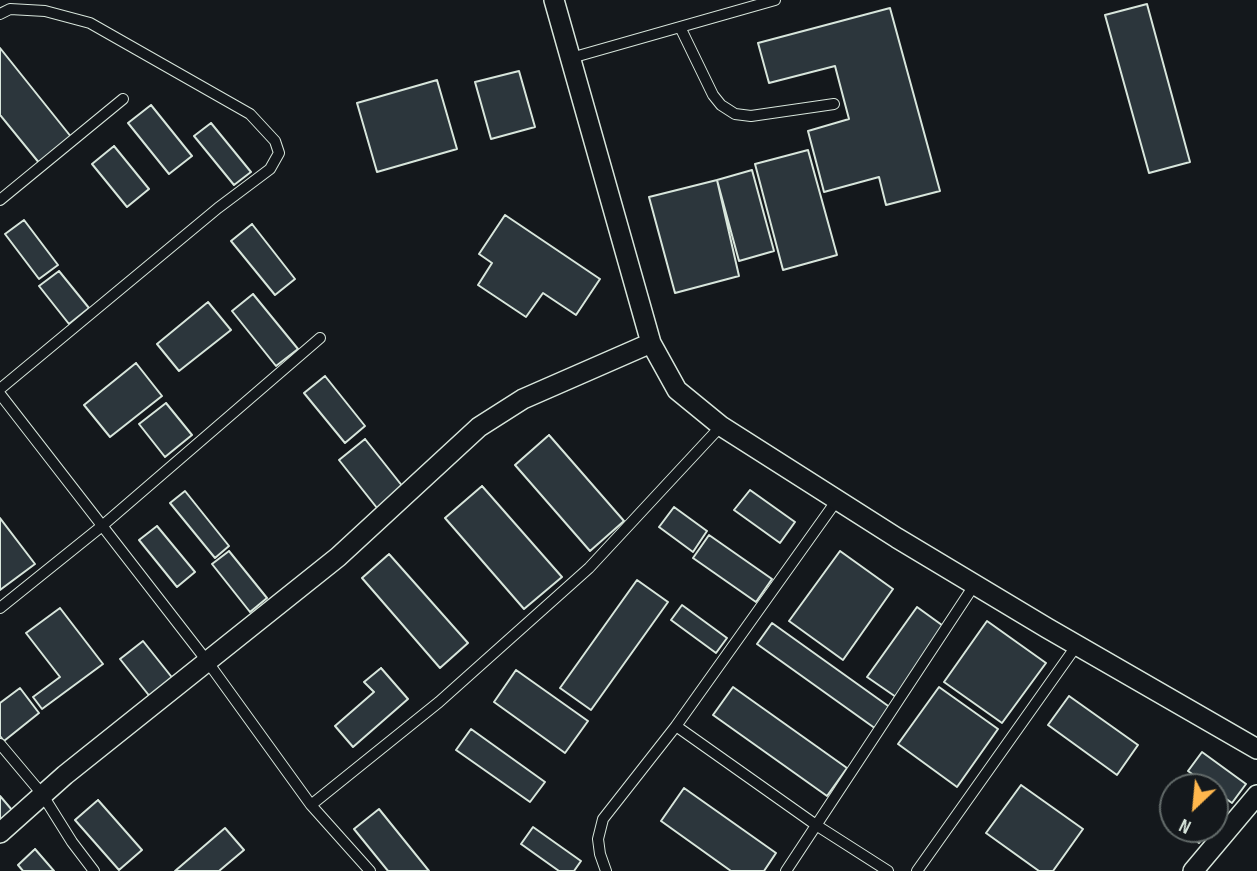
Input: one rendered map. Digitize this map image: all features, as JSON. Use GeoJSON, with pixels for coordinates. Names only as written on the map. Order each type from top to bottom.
{"type":"FeatureCollection","features":[{"type":"Feature","properties":{"kind":"street"},"geometry":{"type":"LineString","coordinates":[[554,0],[651,343],[677,390],[721,426],[837,499],[1077,645],[1257,749]]}},
{"type":"Feature","properties":{"kind":"street"},"geometry":{"type":"LineString","coordinates":[[0,833],[43,794],[338,557],[479,427],[523,399],[651,343]]}},
{"type":"Feature","properties":{"kind":"street"},"geometry":{"type":"LineString","coordinates":[[1193,871],[1257,795]]}},
{"type":"Feature","properties":{"kind":"lane"},"geometry":{"type":"LineString","coordinates":[[570,58],[775,0]]}},
{"type":"Feature","properties":{"kind":"lane"},"geometry":{"type":"LineString","coordinates":[[0,14],[10,9],[45,12],[90,23],[250,114],[275,141],[279,153],[270,169],[218,208],[0,392],[207,662],[311,805],[370,871]]}},
{"type":"Feature","properties":{"kind":"lane"},"geometry":{"type":"LineString","coordinates":[[680,27],[713,95],[721,105],[735,114],[751,116],[834,104]]}},
{"type":"Feature","properties":{"kind":"lane"},"geometry":{"type":"LineString","coordinates":[[0,200],[123,99]]}},
{"type":"Feature","properties":{"kind":"lane"},"geometry":{"type":"LineString","coordinates":[[0,608],[102,526],[320,338]]}},
{"type":"Feature","properties":{"kind":"lane"},"geometry":{"type":"LineString","coordinates":[[311,805],[439,702],[589,568],[721,426]]}},
{"type":"Feature","properties":{"kind":"lane"},"geometry":{"type":"LineString","coordinates":[[606,871],[598,839],[603,819],[676,726],[837,499]]}},
{"type":"Feature","properties":{"kind":"lane"},"geometry":{"type":"LineString","coordinates":[[786,871],[975,584]]}},
{"type":"Feature","properties":{"kind":"lane"},"geometry":{"type":"LineString","coordinates":[[917,871],[1077,645]]}},
{"type":"Feature","properties":{"kind":"lane"},"geometry":{"type":"LineString","coordinates":[[676,726],[816,825],[888,871]]}},
{"type":"Feature","properties":{"kind":"lane"},"geometry":{"type":"LineString","coordinates":[[0,744],[43,794],[72,842],[94,871]]}},
{"type":"Feature","properties":{"kind":"building"},"geometry":{"type":"Polygon","coordinates":[[[1147,4],[1190,162],[1149,173],[1105,15],[1147,4]]]}},
{"type":"Feature","properties":{"kind":"building"},"geometry":{"type":"Polygon","coordinates":[[[890,8],[940,191],[886,205],[879,177],[824,192],[808,131],[849,119],[835,66],[769,83],[758,43],[890,8]]]}},
{"type":"Feature","properties":{"kind":"building"},"geometry":{"type":"Polygon","coordinates":[[[0,48],[72,138],[40,164],[0,115],[0,48]]]}},
{"type":"Feature","properties":{"kind":"building"},"geometry":{"type":"Polygon","coordinates":[[[519,71],[535,127],[491,139],[475,82],[519,71]]]}},
{"type":"Feature","properties":{"kind":"building"},"geometry":{"type":"Polygon","coordinates":[[[437,80],[457,149],[377,172],[357,103],[437,80]]]}},
{"type":"Feature","properties":{"kind":"building"},"geometry":{"type":"Polygon","coordinates":[[[151,105],[192,156],[169,174],[128,123],[151,105]]]}},
{"type":"Feature","properties":{"kind":"building"},"geometry":{"type":"Polygon","coordinates":[[[211,123],[251,172],[234,185],[194,136],[211,123]]]}},
{"type":"Feature","properties":{"kind":"building"},"geometry":{"type":"Polygon","coordinates":[[[114,146],[149,189],[127,207],[92,164],[114,146]]]}},
{"type":"Feature","properties":{"kind":"building"},"geometry":{"type":"Polygon","coordinates":[[[808,150],[837,255],[783,270],[755,164],[808,150]]]}},
{"type":"Feature","properties":{"kind":"building"},"geometry":{"type":"Polygon","coordinates":[[[752,170],[774,251],[739,261],[717,180],[752,170]]]}},
{"type":"Feature","properties":{"kind":"building"},"geometry":{"type":"Polygon","coordinates":[[[717,180],[739,276],[675,293],[649,197],[717,180]]]}},
{"type":"Feature","properties":{"kind":"building"},"geometry":{"type":"Polygon","coordinates":[[[505,215],[600,279],[576,315],[543,293],[526,317],[478,285],[492,263],[479,254],[505,215]]]}},
{"type":"Feature","properties":{"kind":"building"},"geometry":{"type":"Polygon","coordinates":[[[24,220],[58,265],[39,279],[5,234],[24,220]]]}},
{"type":"Feature","properties":{"kind":"building"},"geometry":{"type":"Polygon","coordinates":[[[252,224],[295,279],[275,295],[231,241],[252,224]]]}},
{"type":"Feature","properties":{"kind":"building"},"geometry":{"type":"Polygon","coordinates":[[[59,271],[89,308],[69,324],[39,286],[59,271]]]}},
{"type":"Feature","properties":{"kind":"building"},"geometry":{"type":"Polygon","coordinates":[[[253,294],[298,349],[276,366],[232,311],[253,294]]]}},
{"type":"Feature","properties":{"kind":"building"},"geometry":{"type":"Polygon","coordinates":[[[208,302],[231,330],[179,371],[157,344],[208,302]]]}},
{"type":"Feature","properties":{"kind":"building"},"geometry":{"type":"Polygon","coordinates":[[[136,363],[162,396],[110,437],[84,405],[136,363]]]}},
{"type":"Feature","properties":{"kind":"building"},"geometry":{"type":"Polygon","coordinates":[[[325,376],[365,426],[345,443],[304,393],[325,376]]]}},
{"type":"Feature","properties":{"kind":"building"},"geometry":{"type":"Polygon","coordinates":[[[166,403],[192,435],[165,457],[139,424],[166,403]]]}},
{"type":"Feature","properties":{"kind":"building"},"geometry":{"type":"Polygon","coordinates":[[[549,435],[624,521],[590,551],[515,465],[549,435]]]}},
{"type":"Feature","properties":{"kind":"building"},"geometry":{"type":"Polygon","coordinates":[[[365,439],[407,492],[381,513],[339,460],[365,439]]]}},
{"type":"Feature","properties":{"kind":"building"},"geometry":{"type":"Polygon","coordinates":[[[482,486],[562,577],[524,609],[445,518],[482,486]]]}},
{"type":"Feature","properties":{"kind":"building"},"geometry":{"type":"Polygon","coordinates":[[[750,490],[795,522],[780,543],[734,510],[750,490]]]}},
{"type":"Feature","properties":{"kind":"building"},"geometry":{"type":"Polygon","coordinates":[[[185,491],[229,546],[215,558],[170,503],[185,491]]]}},
{"type":"Feature","properties":{"kind":"building"},"geometry":{"type":"Polygon","coordinates":[[[674,507],[707,531],[693,552],[659,527],[674,507]]]}},
{"type":"Feature","properties":{"kind":"building"},"geometry":{"type":"Polygon","coordinates":[[[0,518],[35,564],[0,590],[0,518]]]}},
{"type":"Feature","properties":{"kind":"building"},"geometry":{"type":"Polygon","coordinates":[[[157,526],[195,572],[177,587],[139,540],[157,526]]]}},
{"type":"Feature","properties":{"kind":"building"},"geometry":{"type":"Polygon","coordinates":[[[709,535],[772,579],[756,602],[693,558],[709,535]]]}},
{"type":"Feature","properties":{"kind":"building"},"geometry":{"type":"Polygon","coordinates":[[[229,551],[267,598],[250,612],[212,564],[229,551]]]}},
{"type":"Feature","properties":{"kind":"building"},"geometry":{"type":"Polygon","coordinates":[[[840,551],[893,589],[843,660],[789,621],[840,551]]]}},
{"type":"Feature","properties":{"kind":"building"},"geometry":{"type":"Polygon","coordinates":[[[389,554],[468,643],[440,668],[362,578],[389,554]]]}},
{"type":"Feature","properties":{"kind":"building"},"geometry":{"type":"Polygon","coordinates":[[[637,580],[668,602],[591,710],[560,688],[637,580]]]}},
{"type":"Feature","properties":{"kind":"building"},"geometry":{"type":"Polygon","coordinates":[[[682,605],[727,638],[716,653],[671,620],[682,605]]]}},
{"type":"Feature","properties":{"kind":"building"},"geometry":{"type":"Polygon","coordinates":[[[917,607],[946,628],[896,697],[867,677],[917,607]]]}},
{"type":"Feature","properties":{"kind":"building"},"geometry":{"type":"Polygon","coordinates":[[[60,608],[103,664],[42,709],[33,697],[60,677],[26,633],[60,608]]]}},
{"type":"Feature","properties":{"kind":"building"},"geometry":{"type":"Polygon","coordinates":[[[987,621],[1046,663],[1002,723],[944,682],[987,621]]]}},
{"type":"Feature","properties":{"kind":"building"},"geometry":{"type":"Polygon","coordinates":[[[772,623],[891,708],[876,729],[757,644],[772,623]]]}},
{"type":"Feature","properties":{"kind":"building"},"geometry":{"type":"Polygon","coordinates":[[[143,641],[178,685],[155,703],[120,659],[143,641]]]}},
{"type":"Feature","properties":{"kind":"building"},"geometry":{"type":"Polygon","coordinates":[[[381,668],[408,699],[353,747],[335,726],[374,692],[364,682],[381,668]]]}},
{"type":"Feature","properties":{"kind":"building"},"geometry":{"type":"Polygon","coordinates":[[[516,670],[588,721],[565,753],[494,702],[516,670]]]}},
{"type":"Feature","properties":{"kind":"building"},"geometry":{"type":"Polygon","coordinates":[[[733,687],[847,768],[827,796],[713,715],[733,687]]]}},
{"type":"Feature","properties":{"kind":"building"},"geometry":{"type":"Polygon","coordinates":[[[939,687],[998,729],[957,787],[898,744],[939,687]]]}},
{"type":"Feature","properties":{"kind":"building"},"geometry":{"type":"Polygon","coordinates":[[[20,688],[39,713],[4,741],[0,736],[0,703],[20,688]]]}},
{"type":"Feature","properties":{"kind":"building"},"geometry":{"type":"Polygon","coordinates":[[[1069,696],[1138,745],[1117,775],[1048,725],[1069,696]]]}},
{"type":"Feature","properties":{"kind":"building"},"geometry":{"type":"Polygon","coordinates":[[[471,729],[545,782],[530,802],[456,750],[471,729]]]}},
{"type":"Feature","properties":{"kind":"building"},"geometry":{"type":"Polygon","coordinates":[[[1202,752],[1246,784],[1232,803],[1229,801],[1229,773],[1188,771],[1202,752]]]}},
{"type":"Feature","properties":{"kind":"building"},"geometry":{"type":"Polygon","coordinates":[[[1021,785],[1083,829],[1053,871],[1039,871],[986,833],[1021,785]]]}},
{"type":"Feature","properties":{"kind":"building"},"geometry":{"type":"Polygon","coordinates":[[[684,788],[776,853],[764,871],[731,871],[661,821],[684,788]]]}},
{"type":"Feature","properties":{"kind":"building"},"geometry":{"type":"Polygon","coordinates":[[[0,796],[12,810],[0,821],[0,796]]]}},
{"type":"Feature","properties":{"kind":"building"},"geometry":{"type":"Polygon","coordinates":[[[98,800],[142,850],[119,870],[75,820],[98,800]]]}},
{"type":"Feature","properties":{"kind":"building"},"geometry":{"type":"Polygon","coordinates":[[[379,809],[429,871],[388,871],[354,829],[379,809]]]}},
{"type":"Feature","properties":{"kind":"building"},"geometry":{"type":"Polygon","coordinates":[[[533,827],[581,861],[574,871],[559,871],[521,844],[533,827]]]}},
{"type":"Feature","properties":{"kind":"building"},"geometry":{"type":"Polygon","coordinates":[[[225,828],[244,850],[219,871],[175,871],[225,828]]]}},
{"type":"Feature","properties":{"kind":"building"},"geometry":{"type":"Polygon","coordinates":[[[35,849],[54,871],[23,871],[18,865],[35,849]]]}}]}
